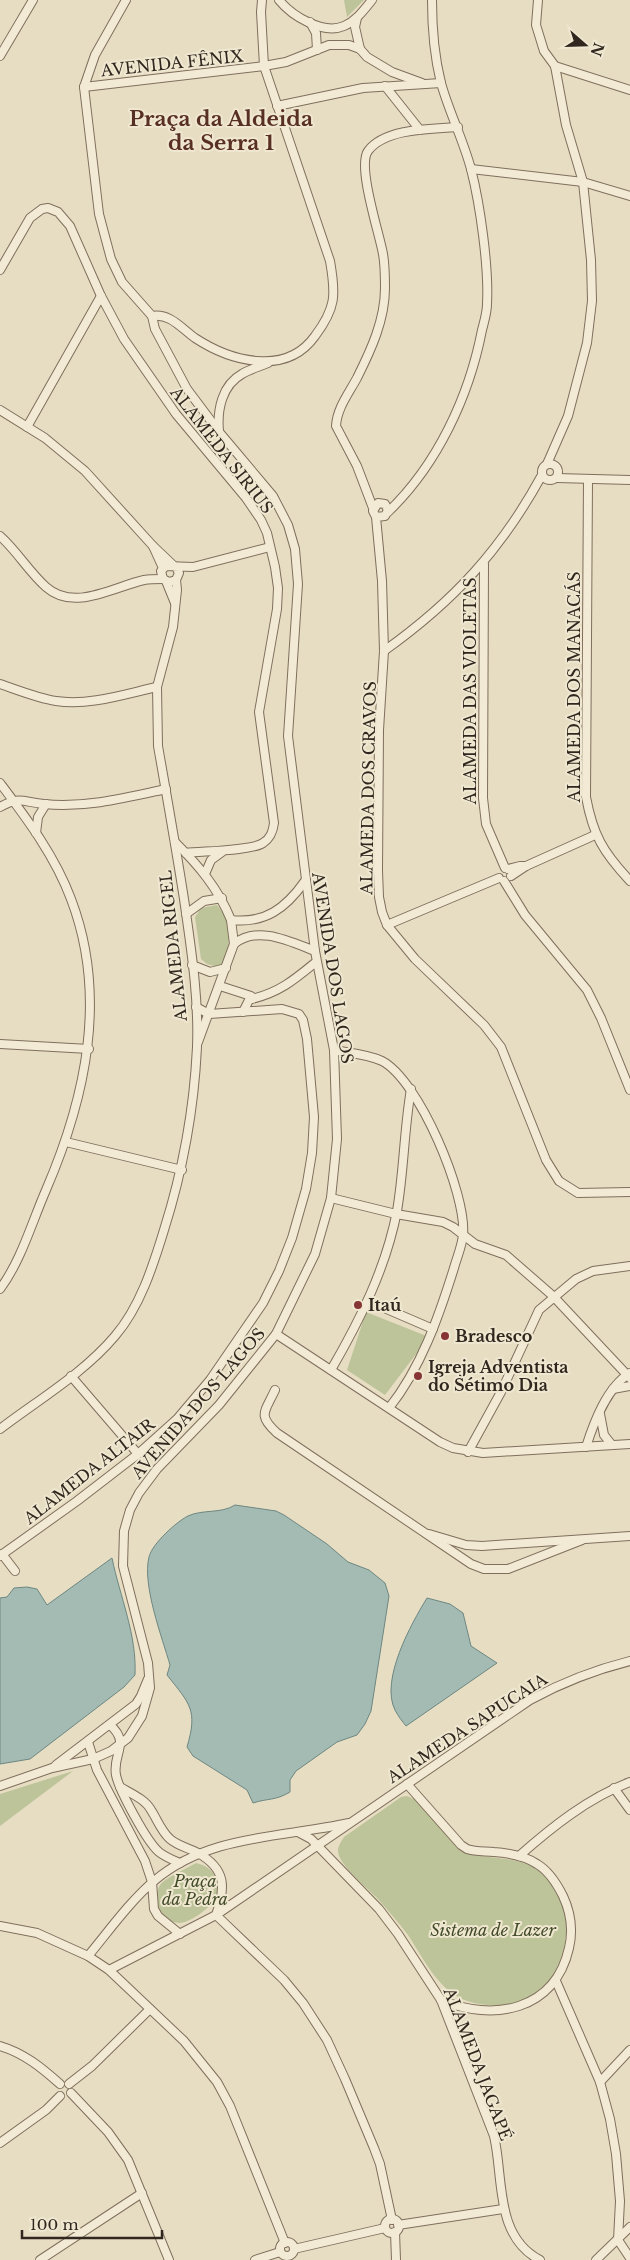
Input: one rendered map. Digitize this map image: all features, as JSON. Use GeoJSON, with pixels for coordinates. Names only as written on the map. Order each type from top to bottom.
{"type":"FeatureCollection","features":[{"type":"Feature","properties":{"kind":"street"},"geometry":{"type":"LineString","coordinates":[[0,56],[33,0]]}},
{"type":"Feature","properties":{"kind":"street"},"geometry":{"type":"LineString","coordinates":[[126,0],[95,55],[84,87],[99,214],[111,259],[122,282],[152,316],[169,318],[196,338],[224,352],[268,363]]}},
{"type":"Feature","properties":{"kind":"street"},"geometry":{"type":"LineString","coordinates":[[220,432],[219,407],[227,389],[240,374],[290,357],[308,346],[331,310],[334,288],[330,261],[264,66],[262,0]]}},
{"type":"Feature","properties":{"kind":"street"},"geometry":{"type":"LineString","coordinates":[[279,0],[295,14],[310,22],[333,28],[343,27],[357,18],[372,0]]}},
{"type":"Feature","properties":{"kind":"street"},"geometry":{"type":"LineString","coordinates":[[382,511],[400,498],[425,469],[447,432],[465,392],[479,348],[487,304],[485,258],[471,169],[458,127],[441,83],[433,36],[432,0]]}},
{"type":"Feature","properties":{"kind":"street"},"geometry":{"type":"LineString","coordinates":[[538,0],[536,25],[544,51],[555,66],[566,125],[583,182],[591,260],[592,301],[587,342],[568,416],[554,449],[555,470]]}},
{"type":"Feature","properties":{"kind":"street"},"geometry":{"type":"LineString","coordinates":[[357,18],[355,27],[360,49],[366,57],[404,78],[422,83]]}},
{"type":"Feature","properties":{"kind":"street"},"geometry":{"type":"LineString","coordinates":[[310,22],[316,33],[316,50]]}},
{"type":"Feature","properties":{"kind":"street","name":"AVENIDA FÊNIX"},"geometry":{"type":"LineString","coordinates":[[84,87],[264,66],[286,62],[329,45],[339,44],[360,49]]}},
{"type":"Feature","properties":{"kind":"street"},"geometry":{"type":"LineString","coordinates":[[555,66],[630,90]]}},
{"type":"Feature","properties":{"kind":"street"},"geometry":{"type":"LineString","coordinates":[[277,106],[363,88],[441,83]]}},
{"type":"Feature","properties":{"kind":"street"},"geometry":{"type":"LineString","coordinates":[[385,86],[420,130]]}},
{"type":"Feature","properties":{"kind":"street"},"geometry":{"type":"LineString","coordinates":[[382,511],[373,508],[368,492],[336,426],[340,408],[371,349],[381,321],[385,290],[383,256],[366,179],[364,160],[376,142],[386,137],[420,130],[458,127]]}},
{"type":"Feature","properties":{"kind":"street"},"geometry":{"type":"LineString","coordinates":[[471,169],[583,182],[630,196]]}},
{"type":"Feature","properties":{"kind":"street","name":"ALAMEDA SIRIUS"},"geometry":{"type":"LineString","coordinates":[[0,270],[30,218],[42,209],[54,210],[63,217],[70,226],[101,296],[124,339],[176,414],[246,498],[261,520],[270,547],[278,588],[277,609],[259,712],[274,823],[273,831],[263,843],[258,846],[229,850]]}},
{"type":"Feature","properties":{"kind":"street"},"geometry":{"type":"LineString","coordinates":[[27,427],[101,296]]}},
{"type":"Feature","properties":{"kind":"street","name":"AVENIDA DOS LAGOS"},"geometry":{"type":"LineString","coordinates":[[0,1786],[52,1768],[93,1759],[121,1745],[142,1716],[148,1702],[149,1675],[143,1640],[123,1566],[124,1531],[130,1510],[139,1493],[157,1469],[219,1405],[276,1334],[315,1254],[331,1198],[338,1112],[334,1050],[314,951],[288,736],[298,584],[295,550],[288,525],[273,496],[196,402],[174,367],[155,330],[152,316]]}},
{"type":"Feature","properties":{"kind":"street"},"geometry":{"type":"LineString","coordinates":[[0,410],[51,443],[85,471],[153,546],[174,566]]}},
{"type":"Feature","properties":{"kind":"street"},"geometry":{"type":"LineString","coordinates":[[545,478],[544,467],[555,470],[570,478],[630,480]]}},
{"type":"Feature","properties":{"kind":"street"},"geometry":{"type":"LineString","coordinates":[[384,651],[432,614],[484,564],[518,517],[535,488],[555,470]]}},
{"type":"Feature","properties":{"kind":"street","name":"ALAMEDA DOS MANACÁS"},"geometry":{"type":"LineString","coordinates":[[588,480],[586,797],[595,835],[615,865],[630,881]]}},
{"type":"Feature","properties":{"kind":"street"},"geometry":{"type":"LineString","coordinates":[[368,492],[382,511]]}},
{"type":"Feature","properties":{"kind":"street","name":"ALAMEDA DOS CRAVOS"},"geometry":{"type":"LineString","coordinates":[[382,511],[378,533],[384,651],[379,730],[378,870],[379,897],[387,925],[415,958],[484,1025],[501,1047],[546,1160],[559,1181],[578,1193],[630,1192]]}},
{"type":"Feature","properties":{"kind":"street"},"geometry":{"type":"LineString","coordinates":[[0,536],[44,585],[61,597],[74,599],[145,580],[177,578],[193,567]]}},
{"type":"Feature","properties":{"kind":"street"},"geometry":{"type":"LineString","coordinates":[[153,546],[162,569]]}},
{"type":"Feature","properties":{"kind":"street"},"geometry":{"type":"LineString","coordinates":[[145,580],[162,569],[174,566],[193,567],[270,547]]}},
{"type":"Feature","properties":{"kind":"street","name":"ALAMEDA DAS VIOLETAS"},"geometry":{"type":"LineString","coordinates":[[484,564],[483,798],[486,824],[504,874],[516,892],[517,901],[525,915],[587,990],[601,1018],[630,1088]]}},
{"type":"Feature","properties":{"kind":"street","name":"ALAMEDA RIGEL"},"geometry":{"type":"LineString","coordinates":[[0,1429],[100,1352],[128,1318],[143,1288],[160,1245],[182,1170],[192,1105],[197,1046],[196,1007],[186,914],[158,746],[157,687],[173,627],[177,590],[174,566]]}},
{"type":"Feature","properties":{"kind":"street","name":"ALAMEDA RIGEL"},"geometry":{"type":"LineString","coordinates":[[162,569],[164,580],[175,603]]}},
{"type":"Feature","properties":{"kind":"street"},"geometry":{"type":"LineString","coordinates":[[0,684],[37,696],[72,702],[101,699],[157,687]]}},
{"type":"Feature","properties":{"kind":"street"},"geometry":{"type":"LineString","coordinates":[[0,783],[36,833],[60,873],[71,898],[87,954],[90,987],[89,1049],[78,1105],[66,1142],[14,1265],[0,1289]]}},
{"type":"Feature","properties":{"kind":"street"},"geometry":{"type":"LineString","coordinates":[[0,807],[13,800],[46,804],[96,804],[166,789]]}},
{"type":"Feature","properties":{"kind":"street"},"geometry":{"type":"LineString","coordinates":[[36,833],[38,817],[46,804]]}},
{"type":"Feature","properties":{"kind":"street"},"geometry":{"type":"LineString","coordinates":[[387,925],[595,835]]}},
{"type":"Feature","properties":{"kind":"street"},"geometry":{"type":"LineString","coordinates":[[174,842],[206,874],[222,898],[231,920],[234,944],[197,1046]]}},
{"type":"Feature","properties":{"kind":"street"},"geometry":{"type":"LineString","coordinates":[[179,867],[189,855],[229,850]]}},
{"type":"Feature","properties":{"kind":"street"},"geometry":{"type":"LineString","coordinates":[[206,874],[214,857],[229,850]]}},
{"type":"Feature","properties":{"kind":"street"},"geometry":{"type":"LineString","coordinates":[[231,920],[248,922],[266,916],[293,898],[305,881]]}},
{"type":"Feature","properties":{"kind":"street"},"geometry":{"type":"LineString","coordinates":[[186,914],[204,901],[222,898]]}},
{"type":"Feature","properties":{"kind":"street"},"geometry":{"type":"LineString","coordinates":[[234,944],[246,936],[260,935],[314,951]]}},
{"type":"Feature","properties":{"kind":"street"},"geometry":{"type":"LineString","coordinates":[[196,1007],[209,1014],[243,1012],[252,999],[270,994],[286,986],[316,962]]}},
{"type":"Feature","properties":{"kind":"street"},"geometry":{"type":"LineString","coordinates":[[192,965],[210,972],[226,968]]}},
{"type":"Feature","properties":{"kind":"street"},"geometry":{"type":"LineString","coordinates":[[220,986],[250,995],[252,999]]}},
{"type":"Feature","properties":{"kind":"street","name":"ALAMEDA ALTAIR"},"geometry":{"type":"LineString","coordinates":[[1,1555],[77,1501],[138,1454],[177,1420],[210,1380],[263,1303],[289,1247],[306,1189],[312,1153],[314,1117],[308,1040],[303,1020],[299,1014],[292,1010],[282,1008],[243,1012]]}},
{"type":"Feature","properties":{"kind":"street"},"geometry":{"type":"LineString","coordinates":[[0,1044],[89,1049]]}},
{"type":"Feature","properties":{"kind":"street"},"geometry":{"type":"LineString","coordinates":[[334,1050],[382,1061],[411,1089],[431,1125],[460,1201],[464,1236],[433,1329],[416,1365],[389,1408]]}},
{"type":"Feature","properties":{"kind":"street"},"geometry":{"type":"LineString","coordinates":[[332,1370],[354,1331],[380,1271],[396,1214],[404,1165],[411,1089]]}},
{"type":"Feature","properties":{"kind":"street"},"geometry":{"type":"LineString","coordinates":[[66,1142],[182,1170]]}},
{"type":"Feature","properties":{"kind":"street"},"geometry":{"type":"LineString","coordinates":[[331,1198],[396,1214],[443,1222],[475,1244],[506,1255],[553,1296],[629,1375],[613,1389],[586,1447]]}},
{"type":"Feature","properties":{"kind":"street"},"geometry":{"type":"LineString","coordinates":[[468,1452],[501,1392],[539,1310],[553,1296],[576,1279],[593,1271],[630,1266]]}},
{"type":"Feature","properties":{"kind":"street"},"geometry":{"type":"LineString","coordinates":[[368,1300],[433,1329]]}},
{"type":"Feature","properties":{"kind":"street"},"geometry":{"type":"LineString","coordinates":[[276,1334],[440,1442],[453,1448],[468,1452],[495,1453],[630,1444]]}},
{"type":"Feature","properties":{"kind":"street"},"geometry":{"type":"LineString","coordinates":[[71,1376],[138,1454]]}},
{"type":"Feature","properties":{"kind":"street"},"geometry":{"type":"LineString","coordinates":[[613,1389],[630,1386]]}},
{"type":"Feature","properties":{"kind":"street"},"geometry":{"type":"LineString","coordinates":[[274,1390],[264,1413],[265,1422],[277,1433],[462,1559],[484,1569],[508,1569],[582,1540]]}},
{"type":"Feature","properties":{"kind":"street"},"geometry":{"type":"LineString","coordinates":[[600,1414],[604,1435],[612,1445]]}},
{"type":"Feature","properties":{"kind":"street"},"geometry":{"type":"LineString","coordinates":[[422,1532],[466,1545],[487,1546],[630,1536]]}},
{"type":"Feature","properties":{"kind":"street"},"geometry":{"type":"LineString","coordinates":[[535,1542],[538,1557]]}},
{"type":"Feature","properties":{"kind":"street"},"geometry":{"type":"LineString","coordinates":[[462,1559],[462,1552],[466,1545]]}},
{"type":"Feature","properties":{"kind":"street"},"geometry":{"type":"LineString","coordinates":[[1,1555],[15,1571]]}},
{"type":"Feature","properties":{"kind":"street","name":"ALAMEDA SAPUCAIA"},"geometry":{"type":"LineString","coordinates":[[216,1915],[530,1700],[585,1673],[630,1661]]}},
{"type":"Feature","properties":{"kind":"street","name":"AVENIDA DOS LAGOS"},"geometry":{"type":"LineString","coordinates":[[52,1768],[110,1725],[142,1696],[149,1675]]}},
{"type":"Feature","properties":{"kind":"street"},"geometry":{"type":"LineString","coordinates":[[110,1725],[120,1735],[121,1745],[116,1772],[120,1787],[139,1825],[159,1852],[180,1863]]}},
{"type":"Feature","properties":{"kind":"street"},"geometry":{"type":"LineString","coordinates":[[88,1742],[93,1759],[139,1848],[152,1882],[154,1908],[158,1916],[180,1934]]}},
{"type":"Feature","properties":{"kind":"street"},"geometry":{"type":"LineString","coordinates":[[519,1856],[546,1833],[595,1798],[630,1782]]}},
{"type":"Feature","properties":{"kind":"street"},"geometry":{"type":"LineString","coordinates":[[407,1784],[461,1845],[467,1849],[519,1856],[538,1864],[558,1886],[571,1919],[567,1956],[556,1981],[542,1994],[528,2002],[499,2010],[461,2009],[441,2000]]}},
{"type":"Feature","properties":{"kind":"street"},"geometry":{"type":"LineString","coordinates":[[109,1970],[216,1915],[223,1896],[222,1877],[209,1860],[172,1841],[165,1834],[150,1808],[120,1787]]}},
{"type":"Feature","properties":{"kind":"street"},"geometry":{"type":"LineString","coordinates":[[614,1788],[630,1810]]}},
{"type":"Feature","properties":{"kind":"street"},"geometry":{"type":"LineString","coordinates":[[114,1802],[125,1795]]}},
{"type":"Feature","properties":{"kind":"street"},"geometry":{"type":"LineString","coordinates":[[88,1956],[152,1882],[198,1853],[247,1838],[298,1832],[354,1822]]}},
{"type":"Feature","properties":{"kind":"street","name":"ALAMEDA JAGAPÉ"},"geometry":{"type":"LineString","coordinates":[[298,1832],[311,1839],[379,1909],[441,2000],[494,2136],[508,2226],[518,2242],[532,2256],[540,2260]]}},
{"type":"Feature","properties":{"kind":"street"},"geometry":{"type":"LineString","coordinates":[[139,1848],[142,1844],[150,1842]]}},
{"type":"Feature","properties":{"kind":"street"},"geometry":{"type":"LineString","coordinates":[[216,1915],[284,1980],[303,2003],[327,2040],[346,2078],[380,2164],[395,2225],[396,2260]]}},
{"type":"Feature","properties":{"kind":"street"},"geometry":{"type":"LineString","coordinates":[[0,1926],[37,1934],[88,1956],[109,1970],[184,2041],[218,2082],[239,2124],[285,2242]]}},
{"type":"Feature","properties":{"kind":"street"},"geometry":{"type":"LineString","coordinates":[[556,1981],[600,2082],[616,2154],[620,2201],[618,2240],[630,2258]]}},
{"type":"Feature","properties":{"kind":"street"},"geometry":{"type":"LineString","coordinates":[[0,2046],[24,2056],[60,2084],[69,2084],[92,2066],[150,2009]]}},
{"type":"Feature","properties":{"kind":"street"},"geometry":{"type":"LineString","coordinates":[[600,2082],[630,2050]]}},
{"type":"Feature","properties":{"kind":"street"},"geometry":{"type":"LineString","coordinates":[[60,2084],[57,2090],[60,2096]]}},
{"type":"Feature","properties":{"kind":"street"},"geometry":{"type":"LineString","coordinates":[[69,2084],[71,2093],[119,2145],[128,2160],[169,2260]]}},
{"type":"Feature","properties":{"kind":"street"},"geometry":{"type":"LineString","coordinates":[[60,2096],[66,2097],[71,2093]]}},
{"type":"Feature","properties":{"kind":"street"},"geometry":{"type":"LineString","coordinates":[[0,2143],[46,2110],[60,2096]]}},
{"type":"Feature","properties":{"kind":"street"},"geometry":{"type":"LineString","coordinates":[[40,2260],[142,2193]]}},
{"type":"Feature","properties":{"kind":"street"},"geometry":{"type":"LineString","coordinates":[[620,2201],[630,2203]]}},
{"type":"Feature","properties":{"kind":"street"},"geometry":{"type":"LineString","coordinates":[[280,2252],[289,2258],[294,2249],[385,2228],[389,2232],[395,2225],[504,2209]]}},
{"type":"Feature","properties":{"kind":"street"},"geometry":{"type":"LineString","coordinates":[[596,2260],[630,2226]]}},
{"type":"Feature","properties":{"kind":"street"},"geometry":{"type":"LineString","coordinates":[[285,2242],[291,2244],[294,2249]]}},
{"type":"Feature","properties":{"kind":"street"},"geometry":{"type":"LineString","coordinates":[[280,2252],[280,2246],[285,2242]]}},
{"type":"Feature","properties":{"kind":"street"},"geometry":{"type":"LineString","coordinates":[[255,2260],[280,2252]]}},
{"type":"Feature","properties":{"kind":"green space"},"geometry":{"type":"Polygon","coordinates":[[[344,0],[364,0],[347,17],[344,0]]]}},
{"type":"Feature","properties":{"kind":"green space"},"geometry":{"type":"Polygon","coordinates":[[[217,905],[225,918],[229,933],[224,964],[218,967],[207,964],[201,959],[195,917],[201,908],[217,905]]]}},
{"type":"Feature","properties":{"kind":"green space"},"geometry":{"type":"Polygon","coordinates":[[[366,1312],[429,1337],[385,1395],[347,1370],[366,1312]]]}},
{"type":"Feature","properties":{"kind":"green space"},"geometry":{"type":"Polygon","coordinates":[[[73,1771],[0,1826],[0,1794],[73,1771]]]}},
{"type":"Feature","properties":{"kind":"green space","name":"Sistema de Lazer"},"geometry":{"type":"Polygon","coordinates":[[[407,1796],[414,1799],[461,1851],[529,1865],[551,1881],[565,1909],[565,1941],[555,1972],[538,1993],[528,1999],[504,2005],[479,2004],[458,1997],[442,1985],[408,1935],[376,1897],[354,1876],[339,1856],[339,1846],[344,1837],[401,1797],[407,1796]]]}},
{"type":"Feature","properties":{"kind":"green space","name":"Praça da Pedra"},"geometry":{"type":"Polygon","coordinates":[[[196,1863],[214,1874],[219,1896],[196,1917],[184,1922],[173,1922],[167,1919],[159,1909],[157,1891],[160,1885],[167,1879],[196,1863]]]}},
{"type":"Feature","properties":{"kind":"water"},"geometry":{"type":"Polygon","coordinates":[[[235,1505],[276,1511],[284,1515],[327,1544],[348,1562],[369,1570],[385,1583],[389,1596],[371,1711],[365,1724],[357,1735],[337,1742],[296,1771],[290,1780],[290,1792],[276,1798],[253,1803],[247,1790],[193,1756],[187,1747],[192,1716],[186,1701],[167,1675],[170,1665],[150,1596],[148,1582],[151,1552],[159,1540],[171,1528],[188,1516],[224,1510],[235,1505]]]}},
{"type":"Feature","properties":{"kind":"water"},"geometry":{"type":"Polygon","coordinates":[[[112,1558],[131,1631],[135,1675],[124,1687],[30,1759],[0,1764],[0,1598],[7,1597],[14,1588],[27,1587],[37,1589],[47,1605],[112,1558]]]}},
{"type":"Feature","properties":{"kind":"water"},"geometry":{"type":"Polygon","coordinates":[[[427,1598],[450,1604],[463,1613],[471,1646],[497,1663],[406,1726],[395,1710],[391,1698],[391,1684],[399,1652],[427,1598]]]}},
{"type":"Feature","properties":{"kind":"place","name":"Itaú"},"geometry":{"type":"Point","coordinates":[358,1305]}},
{"type":"Feature","properties":{"kind":"place","name":"Bradesco"},"geometry":{"type":"Point","coordinates":[445,1336]}},
{"type":"Feature","properties":{"kind":"place","name":"Igreja Adventista do Sétimo Dia"},"geometry":{"type":"Point","coordinates":[418,1376]}},
{"type":"Feature","properties":{"kind":"district","name":"Praça da Aldeida da Serra 1"},"geometry":{"type":"Point","coordinates":[221,131]}}]}
